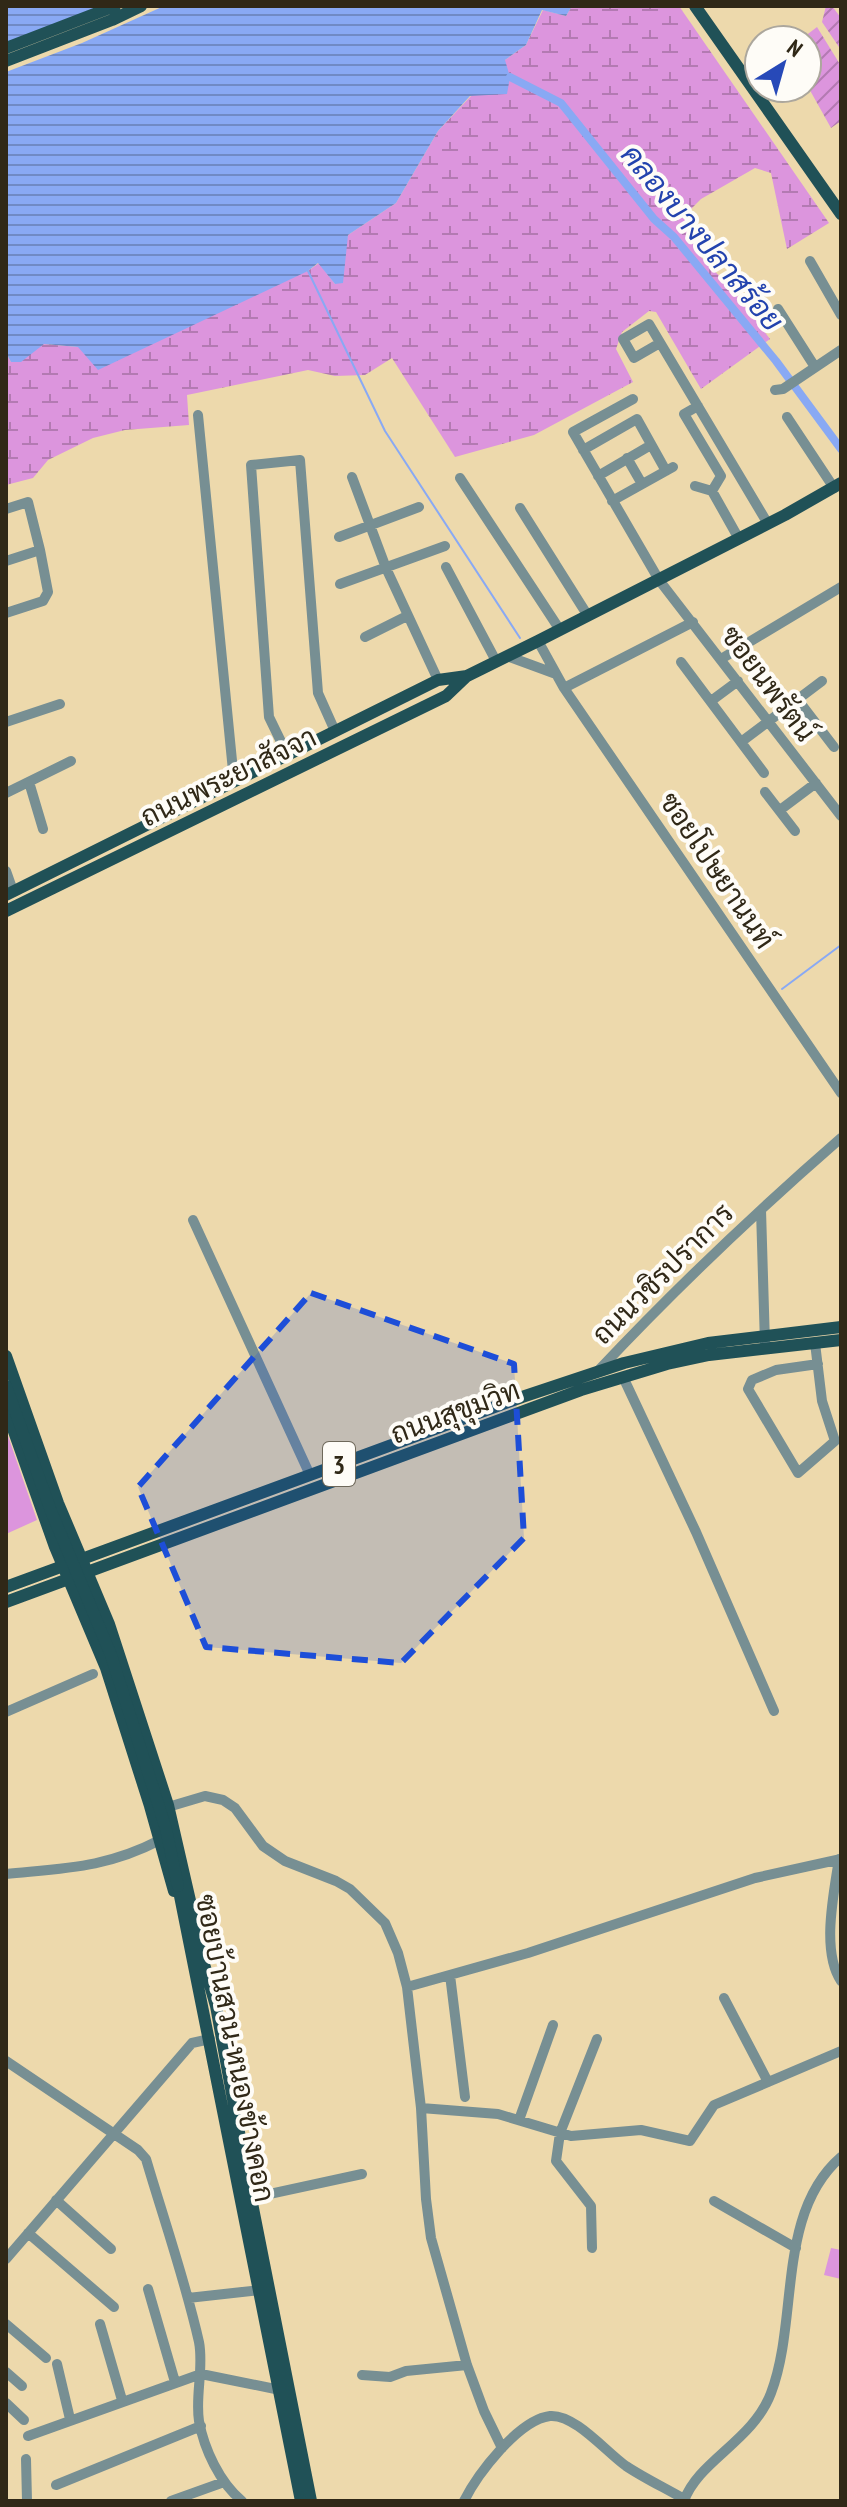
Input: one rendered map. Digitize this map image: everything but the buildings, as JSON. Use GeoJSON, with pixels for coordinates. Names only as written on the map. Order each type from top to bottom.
{"type":"FeatureCollection","features":[{"type":"Feature","properties":{"kind":"main road"},"geometry":{"type":"LineString","coordinates":[[6,48],[115,6]]}},
{"type":"Feature","properties":{"kind":"main road"},"geometry":{"type":"LineString","coordinates":[[6,61],[141,6]]}},
{"type":"Feature","properties":{"kind":"main road"},"geometry":{"type":"LineString","coordinates":[[695,6],[841,214]]}},
{"type":"Feature","properties":{"kind":"main road","name":"ถนนพระยาสัจจา"},"geometry":{"type":"LineString","coordinates":[[6,911],[446,696],[467,676],[739,539],[837,485]]}},
{"type":"Feature","properties":{"kind":"main road","name":"ถนนพระยาสัจจา"},"geometry":{"type":"LineString","coordinates":[[10,893],[438,680],[467,676]]}},
{"type":"Feature","properties":{"kind":"main road"},"geometry":{"type":"LineString","coordinates":[[438,680],[446,696]]}},
{"type":"Feature","properties":{"kind":"main road"},"geometry":{"type":"LineString","coordinates":[[234,781],[237,798]]}},
{"type":"Feature","properties":{"kind":"main road"},"geometry":{"type":"LineString","coordinates":[[132,832],[136,848]]}},
{"type":"Feature","properties":{"kind":"main road"},"geometry":{"type":"LineString","coordinates":[[10,893],[20,905]]}},
{"type":"Feature","properties":{"kind":"main road","name":"ถนนสุขุมวิท"},"geometry":{"type":"LineString","coordinates":[[6,1602],[581,1390],[765,1341],[841,1327]]}},
{"type":"Feature","properties":{"kind":"main road","name":"ถนนสุขุมวิท"},"geometry":{"type":"LineString","coordinates":[[6,1587],[598,1371],[693,1346],[841,1340]]}},
{"type":"Feature","properties":{"kind":"main road"},"geometry":{"type":"LineString","coordinates":[[6,1356],[58,1503],[117,1651],[168,1807],[198,1958]]}},
{"type":"Feature","properties":{"kind":"main road","name":"ซอยบ้านสวน-หนองข้างคอก"},"geometry":{"type":"LineString","coordinates":[[6,1386],[51,1511],[111,1655],[166,1829],[198,1958],[216,2006],[285,2392],[301,2501]]}},
{"type":"Feature","properties":{"kind":"main road"},"geometry":{"type":"LineString","coordinates":[[6,1409],[63,1566],[102,1656],[198,1958]]}},
{"type":"Feature","properties":{"kind":"main road"},"geometry":{"type":"LineString","coordinates":[[102,1656],[117,1651]]}},
{"type":"Feature","properties":{"kind":"main road","name":"ซอยบ้านสวน-หนองข้างคอก"},"geometry":{"type":"LineString","coordinates":[[198,1958],[210,2039],[260,2290],[311,2501]]}},
{"type":"Feature","properties":{"kind":"street"},"geometry":{"type":"LineString","coordinates":[[810,261],[841,315]]}},
{"type":"Feature","properties":{"kind":"street"},"geometry":{"type":"LineString","coordinates":[[778,309],[815,367]]}},
{"type":"Feature","properties":{"kind":"street"},"geometry":{"type":"LineString","coordinates":[[660,343],[768,524]]}},
{"type":"Feature","properties":{"kind":"street"},"geometry":{"type":"LineString","coordinates":[[779,389],[841,350]]}},
{"type":"Feature","properties":{"kind":"street"},"geometry":{"type":"LineString","coordinates":[[612,501],[670,469],[651,445],[637,419],[583,450],[573,432],[633,399]]}},
{"type":"Feature","properties":{"kind":"street"},"geometry":{"type":"LineString","coordinates":[[698,406],[684,414],[721,476],[712,491]]}},
{"type":"Feature","properties":{"kind":"street"},"geometry":{"type":"LineString","coordinates":[[198,415],[234,781]]}},
{"type":"Feature","properties":{"kind":"street"},"geometry":{"type":"LineString","coordinates":[[787,417],[837,485]]}},
{"type":"Feature","properties":{"kind":"street"},"geometry":{"type":"LineString","coordinates":[[598,476],[651,445]]}},
{"type":"Feature","properties":{"kind":"street","name":"ซอยนพรัตน์"},"geometry":{"type":"LineString","coordinates":[[583,450],[659,580],[841,816]]}},
{"type":"Feature","properties":{"kind":"street"},"geometry":{"type":"LineString","coordinates":[[627,458],[642,484]]}},
{"type":"Feature","properties":{"kind":"street"},"geometry":{"type":"LineString","coordinates":[[287,754],[269,717],[251,465],[300,460],[318,693],[335,731]]}},
{"type":"Feature","properties":{"kind":"street"},"geometry":{"type":"LineString","coordinates":[[352,477],[386,568],[438,680]]}},
{"type":"Feature","properties":{"kind":"street"},"geometry":{"type":"LineString","coordinates":[[460,478],[560,630]]}},
{"type":"Feature","properties":{"kind":"street"},"geometry":{"type":"LineString","coordinates":[[695,486],[712,491],[739,539]]}},
{"type":"Feature","properties":{"kind":"street"},"geometry":{"type":"LineString","coordinates":[[6,509],[28,502],[48,592],[43,601],[6,613]]}},
{"type":"Feature","properties":{"kind":"street"},"geometry":{"type":"LineString","coordinates":[[339,537],[419,507]]}},
{"type":"Feature","properties":{"kind":"street"},"geometry":{"type":"LineString","coordinates":[[520,508],[588,616]]}},
{"type":"Feature","properties":{"kind":"street"},"geometry":{"type":"LineString","coordinates":[[340,584],[445,546]]}},
{"type":"Feature","properties":{"kind":"street"},"geometry":{"type":"LineString","coordinates":[[6,561],[40,550]]}},
{"type":"Feature","properties":{"kind":"street"},"geometry":{"type":"LineString","coordinates":[[446,567],[501,659],[556,674]]}},
{"type":"Feature","properties":{"kind":"street"},"geometry":{"type":"LineString","coordinates":[[721,659],[841,587]]}},
{"type":"Feature","properties":{"kind":"street"},"geometry":{"type":"LineString","coordinates":[[365,637],[407,616]]}},
{"type":"Feature","properties":{"kind":"street"},"geometry":{"type":"LineString","coordinates":[[564,688],[693,622]]}},
{"type":"Feature","properties":{"kind":"street","name":"ซอยโปษยานนท์"},"geometry":{"type":"LineString","coordinates":[[538,641],[564,688],[841,1093]]}},
{"type":"Feature","properties":{"kind":"street"},"geometry":{"type":"LineString","coordinates":[[681,662],[764,773]]}},
{"type":"Feature","properties":{"kind":"street"},"geometry":{"type":"LineString","coordinates":[[711,701],[738,681]]}},
{"type":"Feature","properties":{"kind":"street"},"geometry":{"type":"LineString","coordinates":[[741,742],[822,681]]}},
{"type":"Feature","properties":{"kind":"street"},"geometry":{"type":"LineString","coordinates":[[798,700],[834,747]]}},
{"type":"Feature","properties":{"kind":"street"},"geometry":{"type":"LineString","coordinates":[[6,722],[60,704]]}},
{"type":"Feature","properties":{"kind":"street"},"geometry":{"type":"LineString","coordinates":[[6,793],[71,761]]}},
{"type":"Feature","properties":{"kind":"street"},"geometry":{"type":"LineString","coordinates":[[29,782],[43,829]]}},
{"type":"Feature","properties":{"kind":"street"},"geometry":{"type":"LineString","coordinates":[[780,810],[816,783]]}},
{"type":"Feature","properties":{"kind":"street"},"geometry":{"type":"LineString","coordinates":[[765,792],[795,831]]}},
{"type":"Feature","properties":{"kind":"street"},"geometry":{"type":"LineString","coordinates":[[6,871],[10,893]]}},
{"type":"Feature","properties":{"kind":"street","name":"ถนนวชิรปราการ"},"geometry":{"type":"LineString","coordinates":[[598,1371],[659,1307],[841,1138]]}},
{"type":"Feature","properties":{"kind":"street","name":"ถนนวชิรปราการ"},"geometry":{"type":"LineString","coordinates":[[761,1210],[765,1341]]}},
{"type":"Feature","properties":{"kind":"street"},"geometry":{"type":"LineString","coordinates":[[193,1220],[310,1475]]}},
{"type":"Feature","properties":{"kind":"street"},"geometry":{"type":"LineString","coordinates":[[815,1343],[818,1364],[822,1401],[835,1441],[798,1473],[748,1389],[752,1380],[776,1370],[818,1364]]}},
{"type":"Feature","properties":{"kind":"street"},"geometry":{"type":"LineString","coordinates":[[623,1377],[696,1532],[774,1711]]}},
{"type":"Feature","properties":{"kind":"street"},"geometry":{"type":"LineString","coordinates":[[6,1712],[93,1674]]}},
{"type":"Feature","properties":{"kind":"street"},"geometry":{"type":"LineString","coordinates":[[168,1807],[205,1796],[223,1800],[235,1808],[263,1846],[285,1861],[350,1889],[385,1923],[398,1953],[407,1987],[421,2108],[431,2238],[467,2365],[502,2448]]}},
{"type":"Feature","properties":{"kind":"street"},"geometry":{"type":"LineString","coordinates":[[6,1874],[103,1864],[130,1856],[160,1840]]}},
{"type":"Feature","properties":{"kind":"street"},"geometry":{"type":"LineString","coordinates":[[407,1987],[528,1953],[755,1878],[840,1859],[830,1941],[841,1981]]}},
{"type":"Feature","properties":{"kind":"street"},"geometry":{"type":"LineString","coordinates":[[450,1975],[465,2097]]}},
{"type":"Feature","properties":{"kind":"street"},"geometry":{"type":"LineString","coordinates":[[724,1998],[768,2082]]}},
{"type":"Feature","properties":{"kind":"street"},"geometry":{"type":"LineString","coordinates":[[519,2120],[553,2025]]}},
{"type":"Feature","properties":{"kind":"street"},"geometry":{"type":"LineString","coordinates":[[6,2259],[192,2043],[210,2039]]}},
{"type":"Feature","properties":{"kind":"street"},"geometry":{"type":"LineString","coordinates":[[592,2248],[591,2206],[556,2161],[560,2133],[597,2039]]}},
{"type":"Feature","properties":{"kind":"street"},"geometry":{"type":"LineString","coordinates":[[421,2108],[498,2114],[571,2136],[641,2130],[690,2141],[714,2105],[841,2051]]}},
{"type":"Feature","properties":{"kind":"street"},"geometry":{"type":"LineString","coordinates":[[6,2061],[138,2150],[146,2159],[200,2346],[201,2426],[224,2482],[242,2501]]}},
{"type":"Feature","properties":{"kind":"street"},"geometry":{"type":"LineString","coordinates":[[464,2501],[473,2483],[502,2448],[527,2426],[550,2416],[575,2424],[625,2465],[684,2500],[690,2486],[760,2418],[771,2394],[779,2367],[796,2248],[820,2181],[825,2171],[841,2157]]}},
{"type":"Feature","properties":{"kind":"street"},"geometry":{"type":"LineString","coordinates":[[251,2198],[362,2174]]}},
{"type":"Feature","properties":{"kind":"street"},"geometry":{"type":"LineString","coordinates":[[56,2200],[111,2249]]}},
{"type":"Feature","properties":{"kind":"street"},"geometry":{"type":"LineString","coordinates":[[714,2201],[796,2248]]}},
{"type":"Feature","properties":{"kind":"street"},"geometry":{"type":"LineString","coordinates":[[28,2233],[114,2307]]}},
{"type":"Feature","properties":{"kind":"street"},"geometry":{"type":"LineString","coordinates":[[148,2289],[175,2382]]}},
{"type":"Feature","properties":{"kind":"street"},"geometry":{"type":"LineString","coordinates":[[188,2298],[260,2290]]}},
{"type":"Feature","properties":{"kind":"street"},"geometry":{"type":"LineString","coordinates":[[6,2324],[46,2358]]}},
{"type":"Feature","properties":{"kind":"street"},"geometry":{"type":"LineString","coordinates":[[100,2324],[122,2400]]}},
{"type":"Feature","properties":{"kind":"street"},"geometry":{"type":"LineString","coordinates":[[57,2364],[70,2419]]}},
{"type":"Feature","properties":{"kind":"street"},"geometry":{"type":"LineString","coordinates":[[362,2375],[390,2377],[406,2371],[467,2365]]}},
{"type":"Feature","properties":{"kind":"street"},"geometry":{"type":"LineString","coordinates":[[6,2372],[22,2386]]}},
{"type":"Feature","properties":{"kind":"street"},"geometry":{"type":"LineString","coordinates":[[28,2436],[201,2374],[285,2392]]}},
{"type":"Feature","properties":{"kind":"street"},"geometry":{"type":"LineString","coordinates":[[6,2403],[24,2420]]}},
{"type":"Feature","properties":{"kind":"street"},"geometry":{"type":"LineString","coordinates":[[56,2485],[201,2426]]}},
{"type":"Feature","properties":{"kind":"street"},"geometry":{"type":"LineString","coordinates":[[26,2459],[27,2501]]}},
{"type":"Feature","properties":{"kind":"street"},"geometry":{"type":"LineString","coordinates":[[171,2501],[224,2482]]}},
{"type":"Feature","properties":{"kind":"highlighted area"},"geometry":{"type":"Polygon","coordinates":[[[311,1293],[514,1364],[524,1538],[401,1663],[206,1647],[138,1487],[311,1293]]]}},
{"type":"Feature","properties":{"kind":"green space"},"geometry":{"type":"Polygon","coordinates":[[[572,6],[679,6],[743,99],[743,104],[747,104],[829,223],[787,249],[771,173],[755,168],[701,199],[684,216],[696,252],[733,290],[770,339],[701,389],[656,312],[649,311],[622,332],[616,349],[633,382],[534,435],[455,457],[392,358],[365,375],[335,376],[308,370],[187,395],[189,425],[125,430],[93,438],[48,460],[33,478],[6,485],[6,353],[11,362],[44,344],[79,347],[308,271],[319,263],[335,284],[348,235],[396,203],[438,131],[505,60],[526,45],[543,10],[566,16],[572,6]]]}},
{"type":"Feature","properties":{"kind":"green space"},"geometry":{"type":"Polygon","coordinates":[[[826,6],[832,6],[841,18],[841,50],[822,22],[826,6]]]}},
{"type":"Feature","properties":{"kind":"green space"},"geometry":{"type":"Polygon","coordinates":[[[823,37],[841,66],[841,121],[831,128],[818,104],[823,104],[823,37]]]}},
{"type":"Feature","properties":{"kind":"green space"},"geometry":{"type":"Polygon","coordinates":[[[6,1430],[37,1520],[6,1534],[6,1430]]]}},
{"type":"Feature","properties":{"kind":"green space"},"geometry":{"type":"Polygon","coordinates":[[[831,2248],[841,2250],[841,2279],[824,2275],[831,2248]]]}},
{"type":"Feature","properties":{"kind":"water"},"geometry":{"type":"Polygon","coordinates":[[[6,6],[572,6],[566,16],[542,10],[526,45],[505,60],[510,77],[507,94],[470,96],[438,131],[396,203],[348,235],[343,283],[335,284],[318,263],[308,271],[98,370],[78,347],[44,344],[21,362],[11,362],[6,353],[6,6]]]}},
{"type":"Feature","properties":{"kind":"pier"},"geometry":{"type":"Polygon","coordinates":[[[106,6],[164,6],[82,43],[6,72],[6,45],[106,6]]]}},
{"type":"Feature","properties":{"kind":"waterway","name":"คลองบางปลาสร้อย"},"geometry":{"type":"LineString","coordinates":[[510,77],[561,103],[654,219],[674,237],[776,361],[841,449]]}},
{"type":"Feature","properties":{"kind":"waterway"},"geometry":{"type":"LineString","coordinates":[[308,271],[385,431],[520,638]]}},
{"type":"Feature","properties":{"kind":"waterway"},"geometry":{"type":"LineString","coordinates":[[782,989],[841,945]]}}]}
